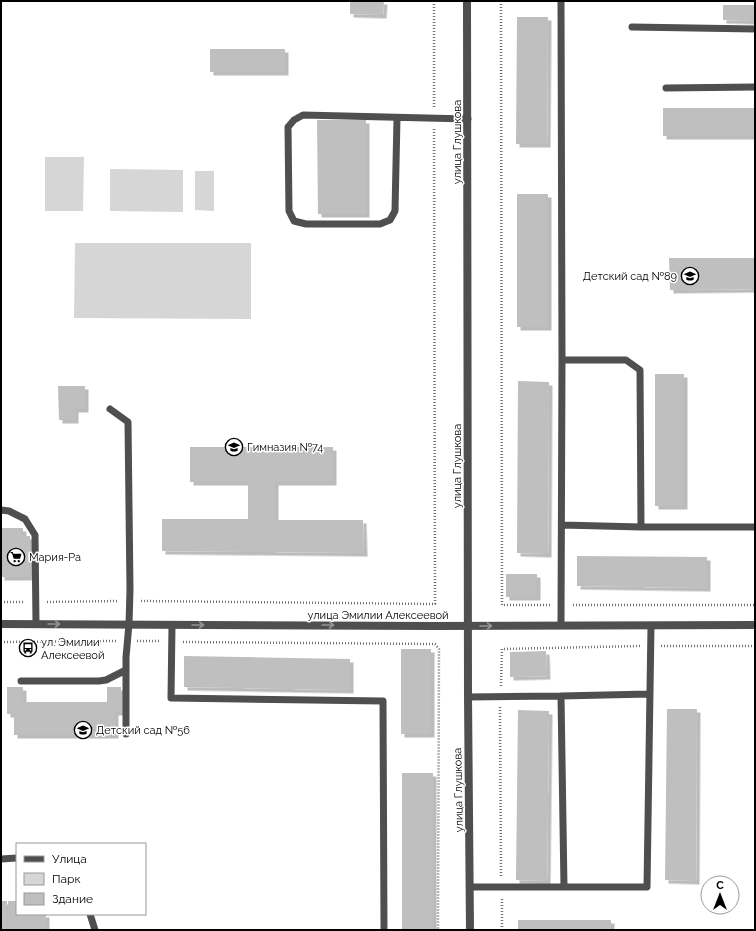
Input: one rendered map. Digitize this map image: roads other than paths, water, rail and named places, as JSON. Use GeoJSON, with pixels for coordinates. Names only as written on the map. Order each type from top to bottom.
{"type":"FeatureCollection","features":[{"type":"Feature","properties":{"kind":"street","name":"улица Глушкова"},"geometry":{"type":"LineString","coordinates":[[467,1],[468,696],[471,887],[470,930]]}},
{"type":"Feature","properties":{"kind":"street","name":"улица Эмилии Алексеевой"},"geometry":{"type":"LineString","coordinates":[[1,624],[468,626],[755,625]]}},
{"type":"Feature","properties":{"kind":"lane"},"geometry":{"type":"LineString","coordinates":[[561,1],[561,625]]}},
{"type":"Feature","properties":{"kind":"lane"},"geometry":{"type":"LineString","coordinates":[[632,27],[755,29]]}},
{"type":"Feature","properties":{"kind":"lane"},"geometry":{"type":"LineString","coordinates":[[666,88],[755,88]]}},
{"type":"Feature","properties":{"kind":"lane"},"geometry":{"type":"LineString","coordinates":[[397,118],[395,211],[390,220],[380,224],[306,224],[294,221],[289,211],[288,135],[288,127],[294,120],[303,115],[468,119]]}},
{"type":"Feature","properties":{"kind":"lane"},"geometry":{"type":"LineString","coordinates":[[562,360],[626,360],[640,370],[641,527]]}},
{"type":"Feature","properties":{"kind":"lane"},"geometry":{"type":"LineString","coordinates":[[110,408],[128,422],[130,601],[126,670],[126,734]]}},
{"type":"Feature","properties":{"kind":"lane"},"geometry":{"type":"LineString","coordinates":[[1,510],[9,511],[25,519],[35,535],[36,624]]}},
{"type":"Feature","properties":{"kind":"lane"},"geometry":{"type":"LineString","coordinates":[[562,525],[755,527]]}},
{"type":"Feature","properties":{"kind":"lane"},"geometry":{"type":"LineString","coordinates":[[172,625],[171,698],[384,701],[384,930]]}},
{"type":"Feature","properties":{"kind":"lane"},"geometry":{"type":"LineString","coordinates":[[471,887],[647,887],[650,626]]}},
{"type":"Feature","properties":{"kind":"lane"},"geometry":{"type":"LineString","coordinates":[[21,681],[99,682],[126,670]]}},
{"type":"Feature","properties":{"kind":"lane"},"geometry":{"type":"LineString","coordinates":[[468,696],[649,694]]}},
{"type":"Feature","properties":{"kind":"lane"},"geometry":{"type":"LineString","coordinates":[[561,696],[564,887]]}},
{"type":"Feature","properties":{"kind":"lane"},"geometry":{"type":"LineString","coordinates":[[1,858],[16,858]]}},
{"type":"Feature","properties":{"kind":"lane"},"geometry":{"type":"LineString","coordinates":[[90,915],[95,930]]}},
{"type":"Feature","properties":{"kind":"place","name":"Детский сад №89"},"geometry":{"type":"Point","coordinates":[690,276]}},
{"type":"Feature","properties":{"kind":"place","name":"Гимназия №74"},"geometry":{"type":"Point","coordinates":[234,447]}},
{"type":"Feature","properties":{"kind":"place","name":"Мария-Ра"},"geometry":{"type":"Point","coordinates":[16,557]}},
{"type":"Feature","properties":{"kind":"place","name":"ул. Эмилии Алексеевой"},"geometry":{"type":"Point","coordinates":[28,648]}},
{"type":"Feature","properties":{"kind":"place","name":"Детский сад №56"},"geometry":{"type":"Point","coordinates":[83,730]}}]}
